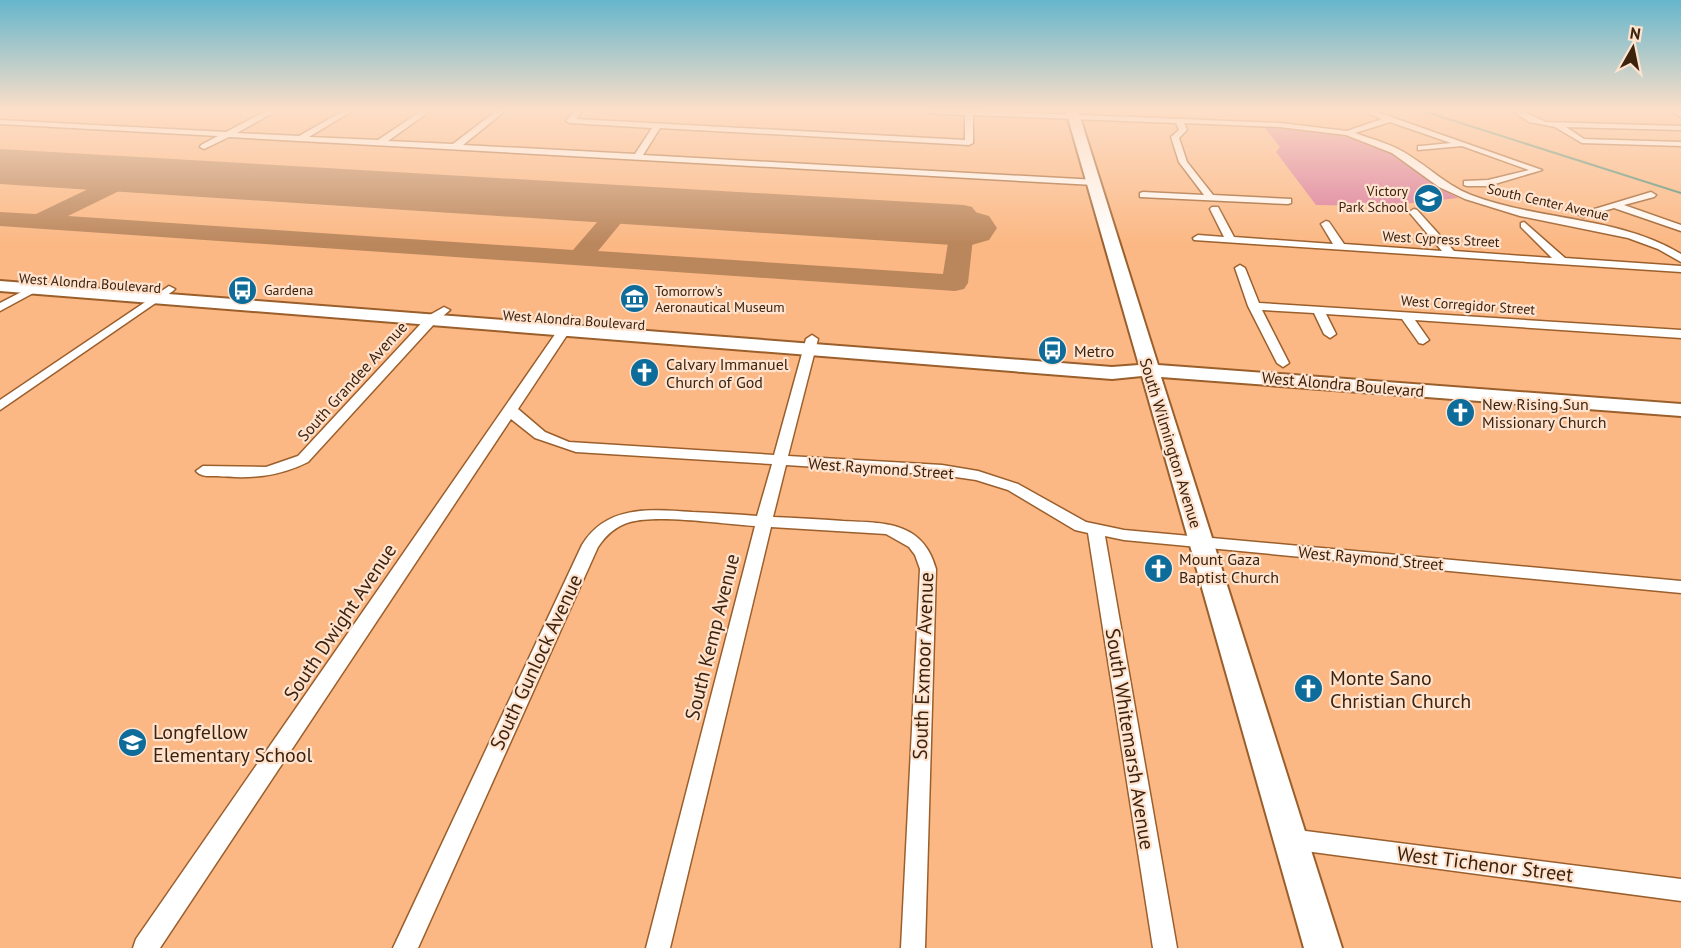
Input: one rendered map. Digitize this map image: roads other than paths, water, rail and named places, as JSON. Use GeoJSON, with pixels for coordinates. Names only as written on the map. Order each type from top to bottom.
{"type":"FeatureCollection","features":[{"type":"Feature","properties":{"kind":"main road","name":"South Wilmington Avenue"},"geometry":{"type":"LineString","coordinates":[[1086,155],[1148,370],[1323,948]]}},
{"type":"Feature","properties":{"kind":"main road","name":"West Alondra Boulevard"},"geometry":{"type":"LineString","coordinates":[[0,276],[162,294],[811,344],[1112,373],[1148,370],[1681,410]]}},
{"type":"Feature","properties":{"kind":"main road","name":"West Alondra Boulevard"},"geometry":{"type":"LineString","coordinates":[[0,286],[162,294]]}},
{"type":"Feature","properties":{"kind":"street"},"geometry":{"type":"LineString","coordinates":[[623,155],[1094,182]]}},
{"type":"Feature","properties":{"kind":"street"},"geometry":{"type":"LineString","coordinates":[[1180,155],[1184,165],[1210,197]]}},
{"type":"Feature","properties":{"kind":"street","name":"South Center Avenue"},"geometry":{"type":"LineString","coordinates":[[1401,155],[1442,185],[1468,197],[1520,213],[1631,235],[1662,247],[1681,260]]}},
{"type":"Feature","properties":{"kind":"street"},"geometry":{"type":"LineString","coordinates":[[1467,183],[1488,183],[1538,170],[1498,155]]}},
{"type":"Feature","properties":{"kind":"street"},"geometry":{"type":"LineString","coordinates":[[1143,195],[1288,201]]}},
{"type":"Feature","properties":{"kind":"street"},"geometry":{"type":"LineString","coordinates":[[1582,214],[1651,195]]}},
{"type":"Feature","properties":{"kind":"street"},"geometry":{"type":"LineString","coordinates":[[1614,205],[1681,228]]}},
{"type":"Feature","properties":{"kind":"street"},"geometry":{"type":"LineString","coordinates":[[1215,209],[1231,241]]}},
{"type":"Feature","properties":{"kind":"street"},"geometry":{"type":"LineString","coordinates":[[1414,212],[1451,254]]}},
{"type":"Feature","properties":{"kind":"street"},"geometry":{"type":"LineString","coordinates":[[1326,224],[1341,248]]}},
{"type":"Feature","properties":{"kind":"street"},"geometry":{"type":"LineString","coordinates":[[1524,225],[1563,261]]}},
{"type":"Feature","properties":{"kind":"street","name":"West Cypress Street"},"geometry":{"type":"LineString","coordinates":[[1198,238],[1681,269]]}},
{"type":"Feature","properties":{"kind":"street"},"geometry":{"type":"LineString","coordinates":[[1240,268],[1254,306],[1283,363]]}},
{"type":"Feature","properties":{"kind":"street"},"geometry":{"type":"LineString","coordinates":[[0,308],[33,289]]}},
{"type":"Feature","properties":{"kind":"street"},"geometry":{"type":"LineString","coordinates":[[0,406],[162,294]]}},
{"type":"Feature","properties":{"kind":"street","name":"West Corregidor Street"},"geometry":{"type":"LineString","coordinates":[[1254,306],[1681,334]]}},
{"type":"Feature","properties":{"kind":"street"},"geometry":{"type":"LineString","coordinates":[[1318,310],[1330,334]]}},
{"type":"Feature","properties":{"kind":"street","name":"South Grandee Avenue"},"geometry":{"type":"LineString","coordinates":[[203,471],[261,474],[283,470],[303,459],[438,315]]}},
{"type":"Feature","properties":{"kind":"street"},"geometry":{"type":"LineString","coordinates":[[1406,316],[1423,340]]}},
{"type":"Feature","properties":{"kind":"street","name":"South Dwight Avenue"},"geometry":{"type":"LineString","coordinates":[[145,948],[568,324]]}},
{"type":"Feature","properties":{"kind":"street","name":"South Kemp Avenue"},"geometry":{"type":"LineString","coordinates":[[658,948],[764,521],[811,344]]}},
{"type":"Feature","properties":{"kind":"street","name":"West Raymond Street"},"geometry":{"type":"LineString","coordinates":[[511,410],[529,430],[549,442],[576,448],[942,470],[978,477],[1013,488],[1081,526],[1096,530],[1681,587]]}},
{"type":"Feature","properties":{"kind":"street","name":"South Gunlock Avenue"},"geometry":{"type":"LineString","coordinates":[[405,948],[590,545],[599,531],[613,522],[648,514],[764,521]]}},
{"type":"Feature","properties":{"kind":"street","name":"South Exmoor Avenue"},"geometry":{"type":"LineString","coordinates":[[764,521],[888,529],[916,543],[925,555],[928,569],[913,948]]}},
{"type":"Feature","properties":{"kind":"street","name":"South Whitemarsh Avenue"},"geometry":{"type":"LineString","coordinates":[[1096,530],[1165,948]]}},
{"type":"Feature","properties":{"kind":"street","name":"West Tichenor Street"},"geometry":{"type":"LineString","coordinates":[[1290,839],[1681,890]]}},
{"type":"Feature","properties":{"kind":"waterway"},"geometry":{"type":"LineString","coordinates":[[1562,155],[1681,193]]}},
{"type":"Feature","properties":{"kind":"place","name":"Victory Park School"},"geometry":{"type":"Point","coordinates":[1429,199]}},
{"type":"Feature","properties":{"kind":"place","name":"Gardena"},"geometry":{"type":"Point","coordinates":[243,290]}},
{"type":"Feature","properties":{"kind":"place","name":"Tomorrow's Aeronautical Museum"},"geometry":{"type":"Point","coordinates":[634,299]}},
{"type":"Feature","properties":{"kind":"place","name":"Metro"},"geometry":{"type":"Point","coordinates":[1053,351]}},
{"type":"Feature","properties":{"kind":"place","name":"Calvary Immanuel Church of God"},"geometry":{"type":"Point","coordinates":[645,373]}},
{"type":"Feature","properties":{"kind":"place","name":"New Rising Sun Missionary Church"},"geometry":{"type":"Point","coordinates":[1461,413]}},
{"type":"Feature","properties":{"kind":"place","name":"Mount Gaza Baptist Church"},"geometry":{"type":"Point","coordinates":[1158,568]}},
{"type":"Feature","properties":{"kind":"place","name":"Monte Sano Christian Church"},"geometry":{"type":"Point","coordinates":[1309,689]}},
{"type":"Feature","properties":{"kind":"place","name":"Longfellow Elementary School"},"geometry":{"type":"Point","coordinates":[132,743]}}]}
